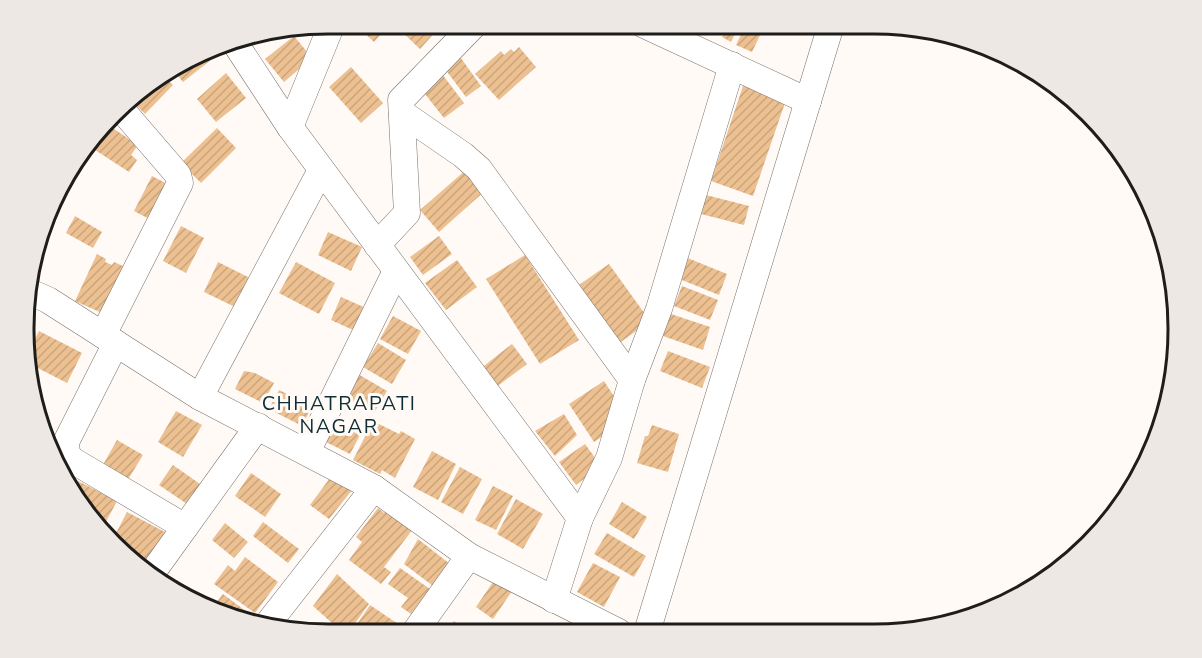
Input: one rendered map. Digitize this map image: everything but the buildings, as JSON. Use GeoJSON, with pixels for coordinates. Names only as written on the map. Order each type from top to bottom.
{"type":"FeatureCollection","features":[{"type":"Feature","properties":{"kind":"street"},"geometry":{"type":"LineString","coordinates":[[290,127],[328,34]]}},
{"type":"Feature","properties":{"kind":"street"},"geometry":{"type":"LineString","coordinates":[[377,245],[407,213],[401,100],[465,34]]}},
{"type":"Feature","properties":{"kind":"street"},"geometry":{"type":"LineString","coordinates":[[664,34],[808,101]]}},
{"type":"Feature","properties":{"kind":"street"},"geometry":{"type":"LineString","coordinates":[[649,624],[828,34]]}},
{"type":"Feature","properties":{"kind":"street"},"geometry":{"type":"LineString","coordinates":[[239,49],[321,170],[580,519]]}},
{"type":"Feature","properties":{"kind":"street"},"geometry":{"type":"LineString","coordinates":[[554,600],[580,519],[609,458],[632,380],[659,309],[732,65]]}},
{"type":"Feature","properties":{"kind":"street"},"geometry":{"type":"LineString","coordinates":[[402,113],[463,155],[479,169],[632,380]]}},
{"type":"Feature","properties":{"kind":"street"},"geometry":{"type":"LineString","coordinates":[[127,116],[178,175],[180,183],[110,339],[64,451],[72,460],[184,527]]}},
{"type":"Feature","properties":{"kind":"street"},"geometry":{"type":"LineString","coordinates":[[200,397],[321,170]]}},
{"type":"Feature","properties":{"kind":"street"},"geometry":{"type":"LineString","coordinates":[[307,452],[396,271]]}},
{"type":"Feature","properties":{"kind":"street"},"geometry":{"type":"LineString","coordinates":[[36,300],[110,339],[200,397],[374,488],[470,556],[603,624]]}},
{"type":"Feature","properties":{"kind":"street"},"geometry":{"type":"LineString","coordinates":[[156,567],[258,426]]}},
{"type":"Feature","properties":{"kind":"street"},"geometry":{"type":"LineString","coordinates":[[272,618],[374,488]]}},
{"type":"Feature","properties":{"kind":"street"},"geometry":{"type":"LineString","coordinates":[[421,624],[470,556]]}},
{"type":"Feature","properties":{"kind":"district","name":"CHHATRAPATI NAGAR"},"geometry":{"type":"Point","coordinates":[339,414]}}]}
